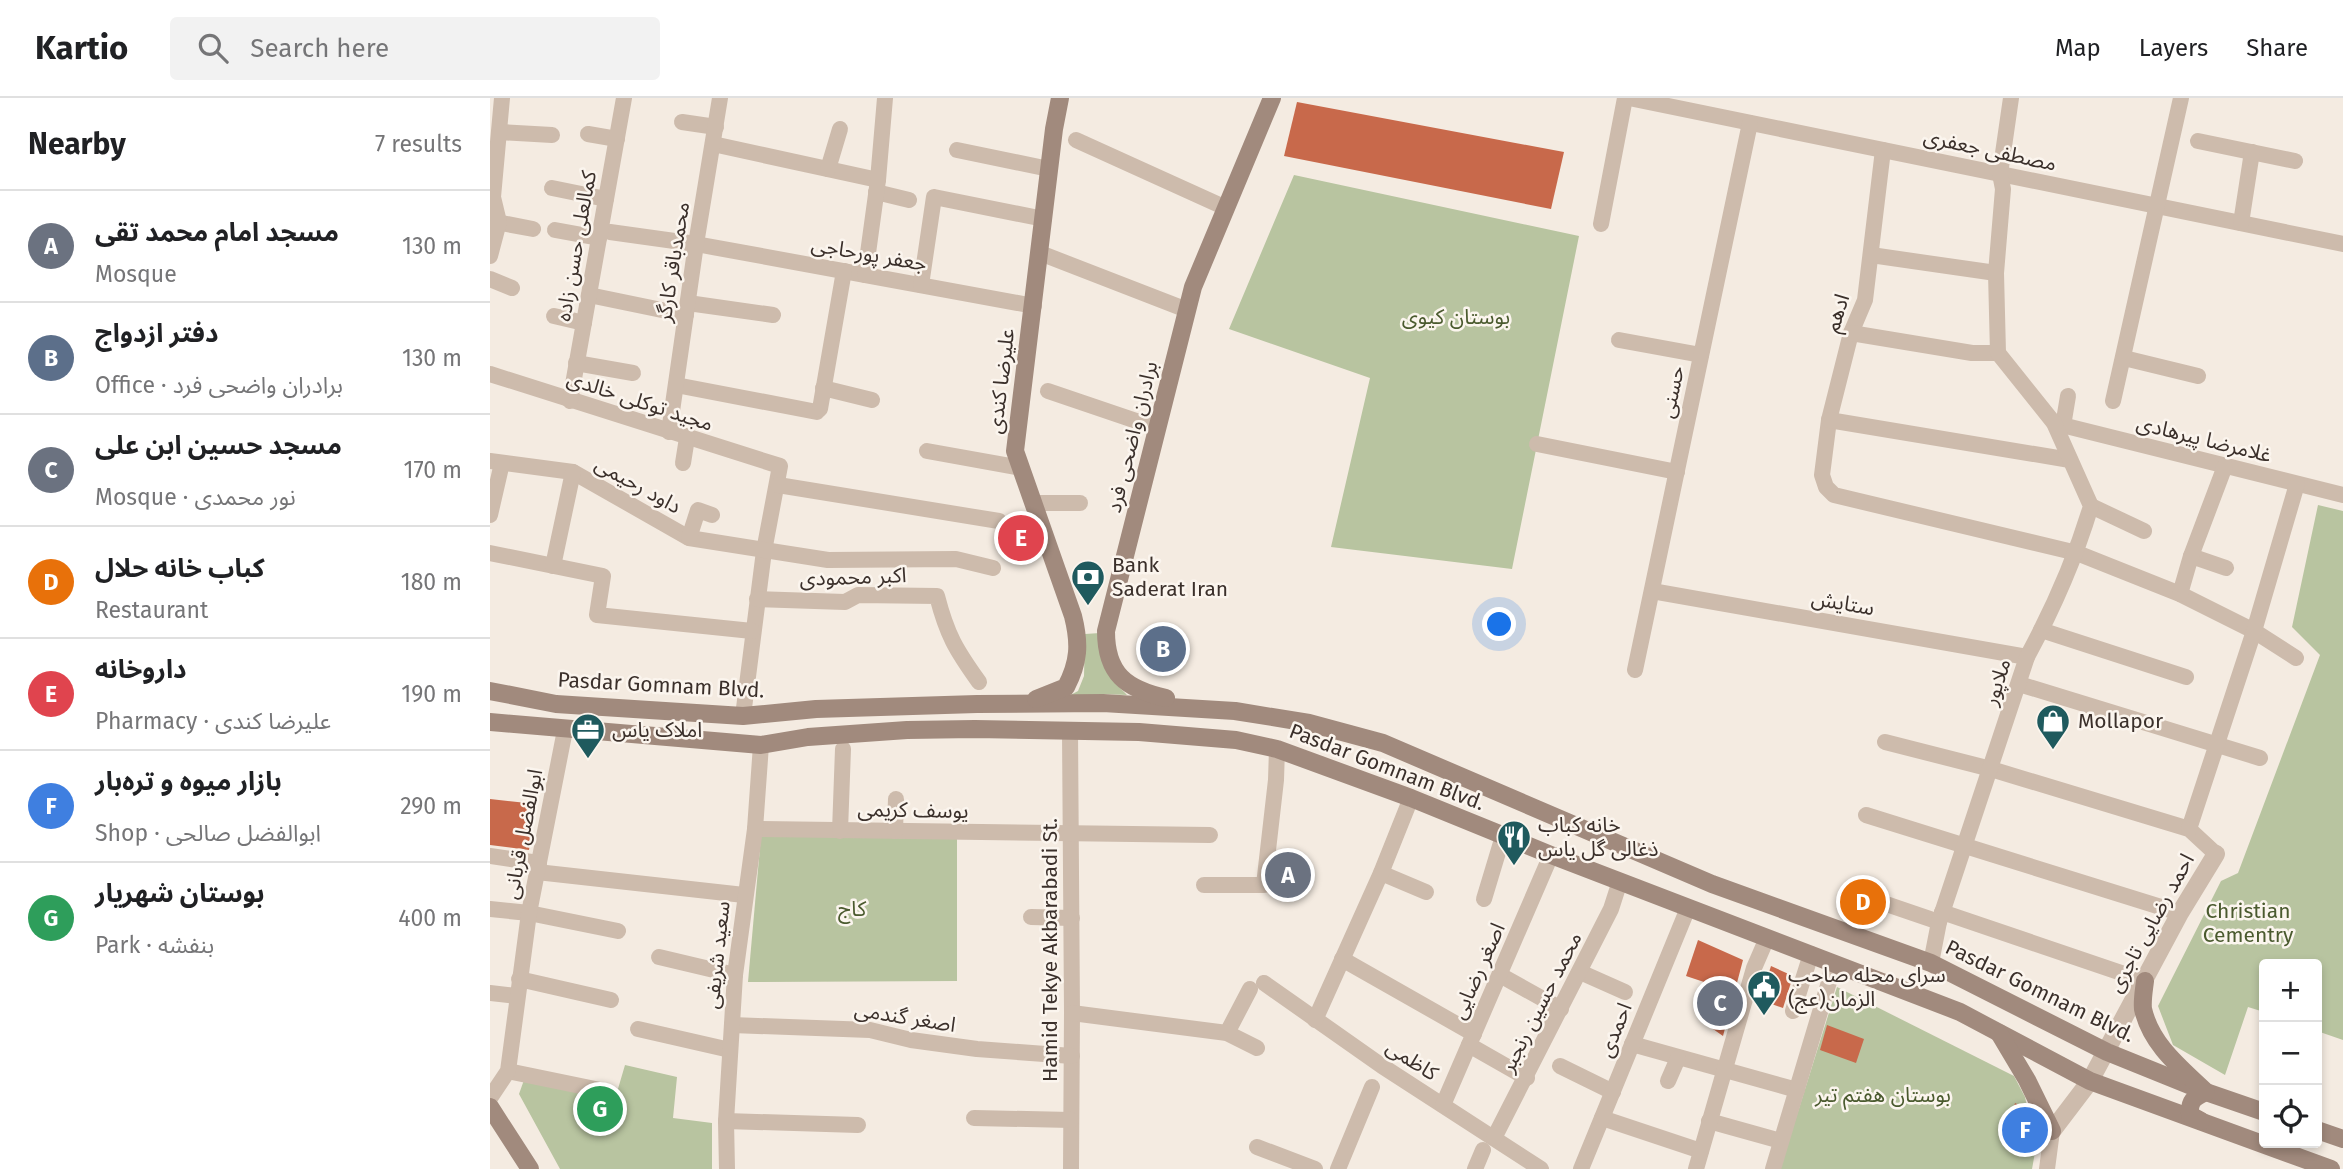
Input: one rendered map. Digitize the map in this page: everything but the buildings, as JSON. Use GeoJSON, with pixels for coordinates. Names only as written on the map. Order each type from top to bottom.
{"type":"FeatureCollection","features":[{"type":"Feature","properties":{"kind":"main road","name":"علیرضا کندی"},"geometry":{"type":"LineString","coordinates":[[1014,704],[1041,698],[1066,688],[1076,668],[1077,632],[1073,616],[1015,451],[1059,98]]}},
{"type":"Feature","properties":{"kind":"main road","name":"برادران واضحی فرد"},"geometry":{"type":"LineString","coordinates":[[1235,711],[1144,693],[1127,684],[1114,668],[1106,650],[1106,631],[1193,287],[1272,98]]}},
{"type":"Feature","properties":{"kind":"main road"},"geometry":{"type":"LineString","coordinates":[[1073,616],[1084,624],[1095,625],[1111,612]]}},
{"type":"Feature","properties":{"kind":"main road","name":"Pasdar Gomnam Blvd."},"geometry":{"type":"LineString","coordinates":[[490,691],[556,704],[743,716],[816,709],[1103,703],[1235,711],[1309,723],[1383,743],[1712,884],[1931,962],[2107,1052],[2259,1110]]}},
{"type":"Feature","properties":{"kind":"main road","name":"Pasdar Gomnam Blvd."},"geometry":{"type":"LineString","coordinates":[[490,722],[761,745],[808,737],[907,730],[975,729],[1139,732],[1236,740],[1277,749],[1412,798],[1551,855],[1960,1012],[2090,1081],[2331,1169]]}},
{"type":"Feature","properties":{"kind":"main road"},"geometry":{"type":"LineString","coordinates":[[2145,981],[2143,1006],[2150,1030],[2164,1051],[2206,1092],[2193,1098],[2189,1105],[2190,1115],[2213,1127]]}},
{"type":"Feature","properties":{"kind":"main road"},"geometry":{"type":"LineString","coordinates":[[2032,1051],[2042,1044],[2048,1035],[2048,1024]]}},
{"type":"Feature","properties":{"kind":"main road"},"geometry":{"type":"LineString","coordinates":[[1998,1032],[2027,1080],[2052,1131]]}},
{"type":"Feature","properties":{"kind":"main road"},"geometry":{"type":"LineString","coordinates":[[490,1107],[530,1169]]}},
{"type":"Feature","properties":{"kind":"main road"},"geometry":{"type":"LineString","coordinates":[[2322,1132],[2343,1139]]}},
{"type":"Feature","properties":{"kind":"street"},"geometry":{"type":"LineString","coordinates":[[490,256],[494,221],[493,163],[502,98]]}},
{"type":"Feature","properties":{"kind":"street","name":"کمالعلی حسن زاده"},"geometry":{"type":"LineString","coordinates":[[570,401],[589,295],[604,235],[606,199],[624,98]]}},
{"type":"Feature","properties":{"kind":"street","name":"محمدباقر کارگر"},"geometry":{"type":"LineString","coordinates":[[669,432],[720,98]]}},
{"type":"Feature","properties":{"kind":"street"},"geometry":{"type":"LineString","coordinates":[[865,275],[885,98]]}},
{"type":"Feature","properties":{"kind":"street"},"geometry":{"type":"LineString","coordinates":[[1601,224],[1627,98]]}},
{"type":"Feature","properties":{"kind":"street","name":"مصطفی جعفری"},"geometry":{"type":"LineString","coordinates":[[1627,98],[2343,244]]}},
{"type":"Feature","properties":{"kind":"street"},"geometry":{"type":"LineString","coordinates":[[1709,114],[1717,98]]}},
{"type":"Feature","properties":{"kind":"street"},"geometry":{"type":"LineString","coordinates":[[2011,98],[2000,174],[2003,189],[1996,273],[1998,353],[2058,424],[2070,460],[2091,506],[2144,531]]}},
{"type":"Feature","properties":{"kind":"street"},"geometry":{"type":"LineString","coordinates":[[2113,401],[2181,98]]}},
{"type":"Feature","properties":{"kind":"street"},"geometry":{"type":"LineString","coordinates":[[682,122],[716,127]]}},
{"type":"Feature","properties":{"kind":"street","name":"حسنی"},"geometry":{"type":"LineString","coordinates":[[1635,670],[1750,123]]}},
{"type":"Feature","properties":{"kind":"street"},"geometry":{"type":"LineString","coordinates":[[828,169],[840,129]]}},
{"type":"Feature","properties":{"kind":"street"},"geometry":{"type":"LineString","coordinates":[[499,132],[552,135]]}},
{"type":"Feature","properties":{"kind":"street"},"geometry":{"type":"LineString","coordinates":[[588,134],[617,139]]}},
{"type":"Feature","properties":{"kind":"street"},"geometry":{"type":"LineString","coordinates":[[1076,140],[1226,208]]}},
{"type":"Feature","properties":{"kind":"street"},"geometry":{"type":"LineString","coordinates":[[2198,141],[2295,161]]}},
{"type":"Feature","properties":{"kind":"street"},"geometry":{"type":"LineString","coordinates":[[713,144],[828,169],[909,200]]}},
{"type":"Feature","properties":{"kind":"street"},"geometry":{"type":"LineString","coordinates":[[957,150],[1049,169]]}},
{"type":"Feature","properties":{"kind":"street","name":"ادهم"},"geometry":{"type":"LineString","coordinates":[[1883,150],[1865,300],[1851,333],[1829,420],[1822,475],[1826,487],[1835,495],[2077,553]]}},
{"type":"Feature","properties":{"kind":"street"},"geometry":{"type":"LineString","coordinates":[[2241,223],[2252,152]]}},
{"type":"Feature","properties":{"kind":"street"},"geometry":{"type":"LineString","coordinates":[[552,188],[606,199]]}},
{"type":"Feature","properties":{"kind":"street"},"geometry":{"type":"LineString","coordinates":[[921,285],[934,197],[1044,219]]}},
{"type":"Feature","properties":{"kind":"street"},"geometry":{"type":"LineString","coordinates":[[494,221],[533,229]]}},
{"type":"Feature","properties":{"kind":"street","name":"جعفر پورحاجی"},"geometry":{"type":"LineString","coordinates":[[555,230],[696,244],[1034,306]]}},
{"type":"Feature","properties":{"kind":"street"},"geometry":{"type":"LineString","coordinates":[[1040,253],[1187,310]]}},
{"type":"Feature","properties":{"kind":"street"},"geometry":{"type":"LineString","coordinates":[[1871,254],[1996,273]]}},
{"type":"Feature","properties":{"kind":"street"},"geometry":{"type":"LineString","coordinates":[[676,385],[818,410],[844,271]]}},
{"type":"Feature","properties":{"kind":"street"},"geometry":{"type":"LineString","coordinates":[[490,279],[512,288]]}},
{"type":"Feature","properties":{"kind":"street"},"geometry":{"type":"LineString","coordinates":[[589,295],[687,309],[773,315]]}},
{"type":"Feature","properties":{"kind":"street"},"geometry":{"type":"LineString","coordinates":[[554,316],[584,323]]}},
{"type":"Feature","properties":{"kind":"street"},"geometry":{"type":"LineString","coordinates":[[1851,333],[1972,353],[1998,353]]}},
{"type":"Feature","properties":{"kind":"street"},"geometry":{"type":"LineString","coordinates":[[1619,340],[1701,355]]}},
{"type":"Feature","properties":{"kind":"street"},"geometry":{"type":"LineString","coordinates":[[2123,358],[2198,376]]}},
{"type":"Feature","properties":{"kind":"street"},"geometry":{"type":"LineString","coordinates":[[576,363],[633,373]]}},
{"type":"Feature","properties":{"kind":"street","name":"مجید توکلی خالدی"},"geometry":{"type":"LineString","coordinates":[[490,374],[779,465],[781,468],[778,485]]}},
{"type":"Feature","properties":{"kind":"street"},"geometry":{"type":"LineString","coordinates":[[823,388],[872,400]]}},
{"type":"Feature","properties":{"kind":"street"},"geometry":{"type":"LineString","coordinates":[[1048,391],[1157,428]]}},
{"type":"Feature","properties":{"kind":"street"},"geometry":{"type":"LineString","coordinates":[[2058,424],[2068,396]]}},
{"type":"Feature","properties":{"kind":"street"},"geometry":{"type":"LineString","coordinates":[[1829,420],[2070,460]]}},
{"type":"Feature","properties":{"kind":"street","name":"غلامرضا پیرهادی"},"geometry":{"type":"LineString","coordinates":[[2058,424],[2343,495]]}},
{"type":"Feature","properties":{"kind":"street"},"geometry":{"type":"LineString","coordinates":[[682,463],[687,438]]}},
{"type":"Feature","properties":{"kind":"street"},"geometry":{"type":"LineString","coordinates":[[1537,444],[1677,472]]}},
{"type":"Feature","properties":{"kind":"street"},"geometry":{"type":"LineString","coordinates":[[928,451],[1021,468]]}},
{"type":"Feature","properties":{"kind":"street"},"geometry":{"type":"LineString","coordinates":[[490,515],[496,462]]}},
{"type":"Feature","properties":{"kind":"street","name":"داود رحیمی"},"geometry":{"type":"LineString","coordinates":[[496,462],[573,472],[689,538],[828,560],[956,559],[993,568]]}},
{"type":"Feature","properties":{"kind":"street"},"geometry":{"type":"LineString","coordinates":[[2180,594],[2191,556],[2225,466]]}},
{"type":"Feature","properties":{"kind":"street"},"geometry":{"type":"LineString","coordinates":[[553,566],[573,472]]}},
{"type":"Feature","properties":{"kind":"street"},"geometry":{"type":"LineString","coordinates":[[2189,830],[2254,631],[2297,484]]}},
{"type":"Feature","properties":{"kind":"street"},"geometry":{"type":"LineString","coordinates":[[743,716],[764,551],[778,485],[999,522]]}},
{"type":"Feature","properties":{"kind":"street"},"geometry":{"type":"LineString","coordinates":[[1033,503],[1080,503]]}},
{"type":"Feature","properties":{"kind":"street","name":"ملاپور"},"geometry":{"type":"LineString","coordinates":[[1931,962],[1940,917],[2027,657],[2077,553],[2091,506]]}},
{"type":"Feature","properties":{"kind":"street"},"geometry":{"type":"LineString","coordinates":[[689,538],[698,510],[712,515]]}},
{"type":"Feature","properties":{"kind":"street"},"geometry":{"type":"LineString","coordinates":[[490,553],[603,576],[597,615],[752,631]]}},
{"type":"Feature","properties":{"kind":"street"},"geometry":{"type":"LineString","coordinates":[[2077,553],[2180,594],[2254,631],[2296,657]]}},
{"type":"Feature","properties":{"kind":"street"},"geometry":{"type":"LineString","coordinates":[[2191,556],[2226,568]]}},
{"type":"Feature","properties":{"kind":"street","name":"ستایش"},"geometry":{"type":"LineString","coordinates":[[1652,592],[2027,657]]}},
{"type":"Feature","properties":{"kind":"street","name":"اکبر محمودی"},"geometry":{"type":"LineString","coordinates":[[757,599],[845,602],[858,594],[937,596],[945,627],[956,650],[979,682]]}},
{"type":"Feature","properties":{"kind":"street"},"geometry":{"type":"LineString","coordinates":[[2042,630],[2186,677]]}},
{"type":"Feature","properties":{"kind":"street"},"geometry":{"type":"LineString","coordinates":[[2019,684],[2260,758]]}},
{"type":"Feature","properties":{"kind":"street","name":"ابوالفضل قربانی"},"geometry":{"type":"LineString","coordinates":[[508,1071],[529,913],[565,730]]}},
{"type":"Feature","properties":{"kind":"street","name":"Hamid Tekye Akbarabadi St."},"geometry":{"type":"LineString","coordinates":[[1070,732],[1071,1169]]}},
{"type":"Feature","properties":{"kind":"street"},"geometry":{"type":"LineString","coordinates":[[1885,742],[1990,769],[2189,830],[2216,854]]}},
{"type":"Feature","properties":{"kind":"street","name":"سعید شریفی"},"geometry":{"type":"LineString","coordinates":[[727,1169],[726,1121],[735,975],[755,830],[761,745]]}},
{"type":"Feature","properties":{"kind":"street"},"geometry":{"type":"LineString","coordinates":[[840,831],[843,749]]}},
{"type":"Feature","properties":{"kind":"street"},"geometry":{"type":"LineString","coordinates":[[1204,885],[1264,885],[1277,749]]}},
{"type":"Feature","properties":{"kind":"street"},"geometry":{"type":"LineString","coordinates":[[1315,1020],[1412,798]]}},
{"type":"Feature","properties":{"kind":"street"},"geometry":{"type":"LineString","coordinates":[[895,831],[896,799]]}},
{"type":"Feature","properties":{"kind":"street"},"geometry":{"type":"LineString","coordinates":[[1866,815],[2180,913]]}},
{"type":"Feature","properties":{"kind":"street","name":"یوسف کریمی"},"geometry":{"type":"LineString","coordinates":[[755,830],[1210,835]]}},
{"type":"Feature","properties":{"kind":"street"},"geometry":{"type":"LineString","coordinates":[[1484,899],[1503,836]]}},
{"type":"Feature","properties":{"kind":"street","name":"احمد رضایی تاجری"},"geometry":{"type":"LineString","coordinates":[[2052,1131],[2090,1081],[2180,913],[2216,854]]}},
{"type":"Feature","properties":{"kind":"street","name":"اصغر رضایی"},"geometry":{"type":"LineString","coordinates":[[1443,1104],[1551,855]]}},
{"type":"Feature","properties":{"kind":"street"},"geometry":{"type":"LineString","coordinates":[[490,856],[538,867],[744,895]]}},
{"type":"Feature","properties":{"kind":"street"},"geometry":{"type":"LineString","coordinates":[[1381,873],[1426,892]]}},
{"type":"Feature","properties":{"kind":"street","name":"محمد حسین رنجبر"},"geometry":{"type":"LineString","coordinates":[[1475,1169],[1527,1078],[1611,909],[1620,881]]}},
{"type":"Feature","properties":{"kind":"street"},"geometry":{"type":"LineString","coordinates":[[1851,892],[2145,981]]}},
{"type":"Feature","properties":{"kind":"street","name":"احمدی"},"geometry":{"type":"LineString","coordinates":[[1581,1169],[1688,908]]}},
{"type":"Feature","properties":{"kind":"street"},"geometry":{"type":"LineString","coordinates":[[490,909],[529,913],[618,931]]}},
{"type":"Feature","properties":{"kind":"street"},"geometry":{"type":"LineString","coordinates":[[1031,917],[1072,918]]}},
{"type":"Feature","properties":{"kind":"street"},"geometry":{"type":"LineString","coordinates":[[1696,1169],[1754,968],[1767,938]]}},
{"type":"Feature","properties":{"kind":"street"},"geometry":{"type":"LineString","coordinates":[[1793,1011],[1811,954]]}},
{"type":"Feature","properties":{"kind":"street"},"geometry":{"type":"LineString","coordinates":[[659,957],[735,975]]}},
{"type":"Feature","properties":{"kind":"street"},"geometry":{"type":"LineString","coordinates":[[1342,959],[1527,1078]]}},
{"type":"Feature","properties":{"kind":"street"},"geometry":{"type":"LineString","coordinates":[[1773,1169],[1829,982],[1832,963]]}},
{"type":"Feature","properties":{"kind":"street"},"geometry":{"type":"LineString","coordinates":[[1580,972],[1625,992]]}},
{"type":"Feature","properties":{"kind":"street"},"geometry":{"type":"LineString","coordinates":[[1500,975],[1561,1009]]}},
{"type":"Feature","properties":{"kind":"street"},"geometry":{"type":"LineString","coordinates":[[519,979],[611,1000]]}},
{"type":"Feature","properties":{"kind":"street","name":"کاظمی"},"geometry":{"type":"LineString","coordinates":[[1227,1033],[1257,986],[1315,1020],[1381,1066],[1443,1104],[1489,1144],[1541,1169]]}},
{"type":"Feature","properties":{"kind":"street"},"geometry":{"type":"LineString","coordinates":[[490,993],[517,996]]}},
{"type":"Feature","properties":{"kind":"street"},"geometry":{"type":"LineString","coordinates":[[1072,1013],[1227,1033],[1256,1048]]}},
{"type":"Feature","properties":{"kind":"street","name":"اصغر گندمی"},"geometry":{"type":"LineString","coordinates":[[732,1025],[870,1030],[911,1040],[977,1049],[1072,1056]]}},
{"type":"Feature","properties":{"kind":"street"},"geometry":{"type":"LineString","coordinates":[[638,1029],[730,1050]]}},
{"type":"Feature","properties":{"kind":"street"},"geometry":{"type":"LineString","coordinates":[[1632,1044],[1797,1090]]}},
{"type":"Feature","properties":{"kind":"street"},"geometry":{"type":"LineString","coordinates":[[1668,1081],[1678,1058]]}},
{"type":"Feature","properties":{"kind":"street"},"geometry":{"type":"LineString","coordinates":[[1560,1066],[1613,1092]]}},
{"type":"Feature","properties":{"kind":"street"},"geometry":{"type":"LineString","coordinates":[[490,1098],[508,1071],[605,1091]]}},
{"type":"Feature","properties":{"kind":"street"},"geometry":{"type":"LineString","coordinates":[[1338,1169],[1372,1087]]}},
{"type":"Feature","properties":{"kind":"street"},"geometry":{"type":"LineString","coordinates":[[974,1118],[1071,1120]]}},
{"type":"Feature","properties":{"kind":"street"},"geometry":{"type":"LineString","coordinates":[[1602,1118],[1701,1151]]}},
{"type":"Feature","properties":{"kind":"street"},"geometry":{"type":"LineString","coordinates":[[726,1121],[858,1125]]}},
{"type":"Feature","properties":{"kind":"street"},"geometry":{"type":"LineString","coordinates":[[1709,1121],[1781,1142]]}},
{"type":"Feature","properties":{"kind":"street"},"geometry":{"type":"LineString","coordinates":[[2047,1169],[2052,1131]]}},
{"type":"Feature","properties":{"kind":"street"},"geometry":{"type":"LineString","coordinates":[[1256,1147],[1315,1169]]}},
{"type":"Feature","properties":{"kind":"green space","name":"بوستان کیوی"},"geometry":{"type":"Polygon","coordinates":[[[1294,175],[1579,236],[1512,569],[1331,547],[1370,378],[1229,329],[1294,175]]]}},
{"type":"Feature","properties":{"kind":"green space","name":"Christian Cementry"},"geometry":{"type":"Polygon","coordinates":[[[2318,505],[2343,511],[2343,1040],[2322,1033],[2322,959],[2259,959],[2259,1010],[2248,1007],[2225,1075],[2173,1045],[2158,1006],[2221,881],[2238,873],[2320,655],[2292,627],[2318,505]]]}},
{"type":"Feature","properties":{"kind":"green space"},"geometry":{"type":"Polygon","coordinates":[[[1100,633],[1107,667],[1127,695],[1104,694],[1065,698],[1078,691],[1084,676],[1085,634],[1100,633]]]}},
{"type":"Feature","properties":{"kind":"green space","name":"کاج"},"geometry":{"type":"Polygon","coordinates":[[[761,836],[957,839],[957,981],[748,982],[761,836]]]}},
{"type":"Feature","properties":{"kind":"green space","name":"بوستان هفتم تیر"},"geometry":{"type":"Polygon","coordinates":[[[1837,987],[2014,1076],[2025,1097],[2036,1147],[2032,1169],[1780,1169],[1837,987]]]}},
{"type":"Feature","properties":{"kind":"green space"},"geometry":{"type":"Polygon","coordinates":[[[625,1065],[677,1077],[673,1118],[712,1123],[712,1169],[560,1169],[519,1094],[524,1080],[615,1099],[625,1065]]]}},
{"type":"Feature","properties":{"kind":"place","name":"داروخانه"},"geometry":{"type":"Point","coordinates":[1021,538]}},
{"type":"Feature","properties":{"kind":"place","name":"Bank Saderat Iran"},"geometry":{"type":"Point","coordinates":[1088,607]}},
{"type":"Feature","properties":{"kind":"place","name":"دفتر ازدواج"},"geometry":{"type":"Point","coordinates":[1163,649]}},
{"type":"Feature","properties":{"kind":"place","name":"Mollapor"},"geometry":{"type":"Point","coordinates":[2053,751]}},
{"type":"Feature","properties":{"kind":"place","name":"املاک یاس"},"geometry":{"type":"Point","coordinates":[588,760]}},
{"type":"Feature","properties":{"kind":"place","name":"خانه کباب ذغالی گل یاس"},"geometry":{"type":"Point","coordinates":[1514,867]}},
{"type":"Feature","properties":{"kind":"place","name":"مسجد امام محمد تقی"},"geometry":{"type":"Point","coordinates":[1288,875]}},
{"type":"Feature","properties":{"kind":"place","name":"کباب خانه حلال"},"geometry":{"type":"Point","coordinates":[1863,902]}},
{"type":"Feature","properties":{"kind":"place","name":"مسجد حسین ابن علی"},"geometry":{"type":"Point","coordinates":[1720,1003]}},
{"type":"Feature","properties":{"kind":"place","name":"سرای محله صاحب الزمان(عج)"},"geometry":{"type":"Point","coordinates":[1764,1017]}},
{"type":"Feature","properties":{"kind":"place","name":"بوستان شهریار"},"geometry":{"type":"Point","coordinates":[600,1109]}},
{"type":"Feature","properties":{"kind":"place","name":"بازار میوه و تره‌بار"},"geometry":{"type":"Point","coordinates":[2025,1130]}}]}
